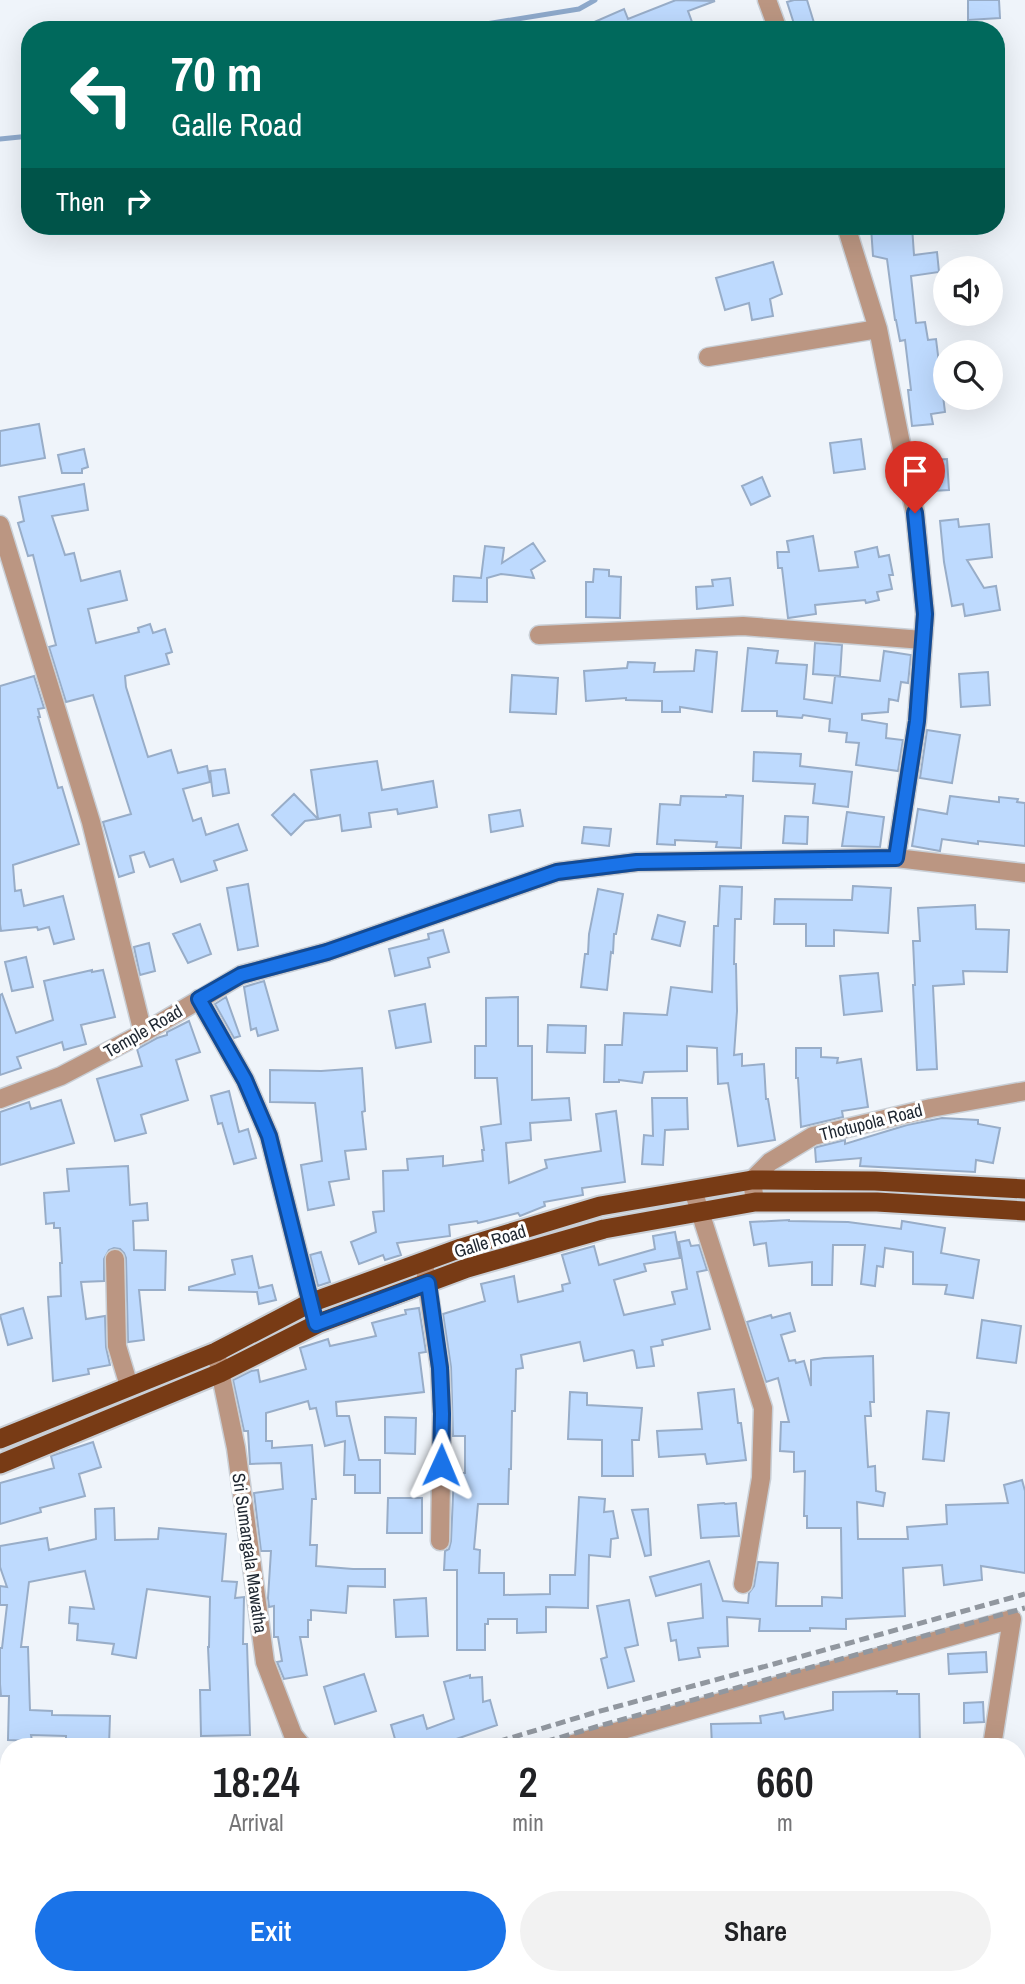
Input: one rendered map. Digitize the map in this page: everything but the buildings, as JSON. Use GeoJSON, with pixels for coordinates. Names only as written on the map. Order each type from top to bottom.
{"type":"FeatureCollection","features":[{"type":"Feature","properties":{"kind":"highway","name":"Galle Road"},"geometry":{"type":"LineString","coordinates":[[0,1439],[216,1352],[310,1303],[461,1248],[600,1206],[752,1180],[875,1181],[1025,1189]]}},
{"type":"Feature","properties":{"kind":"highway","name":"Galle Road"},"geometry":{"type":"LineString","coordinates":[[0,1464],[220,1373],[316,1324],[467,1268],[604,1229],[755,1202],[877,1202],[1025,1211]]}},
{"type":"Feature","properties":{"kind":"street"},"geometry":{"type":"LineString","coordinates":[[767,0],[775,21]]}},
{"type":"Feature","properties":{"kind":"street"},"geometry":{"type":"LineString","coordinates":[[849,235],[878,329],[915,513],[925,614],[917,721],[896,858]]}},
{"type":"Feature","properties":{"kind":"street"},"geometry":{"type":"LineString","coordinates":[[708,357],[878,329]]}},
{"type":"Feature","properties":{"kind":"street"},"geometry":{"type":"LineString","coordinates":[[0,525],[91,822],[143,1033]]}},
{"type":"Feature","properties":{"kind":"street"},"geometry":{"type":"LineString","coordinates":[[539,635],[743,626],[923,640]]}},
{"type":"Feature","properties":{"kind":"street","name":"Temple Road"},"geometry":{"type":"LineString","coordinates":[[0,1099],[61,1076],[143,1033],[241,975],[327,952],[557,872],[637,862],[896,858],[1025,873]]}},
{"type":"Feature","properties":{"kind":"street"},"geometry":{"type":"LineString","coordinates":[[199,999],[245,1080],[269,1136],[316,1324]]}},
{"type":"Feature","properties":{"kind":"street","name":"Thotupola Road"},"geometry":{"type":"LineString","coordinates":[[752,1180],[770,1162],[813,1136],[931,1108],[1025,1091]]}},
{"type":"Feature","properties":{"kind":"street"},"geometry":{"type":"LineString","coordinates":[[752,1180],[755,1202]]}},
{"type":"Feature","properties":{"kind":"street"},"geometry":{"type":"LineString","coordinates":[[693,1190],[763,1408],[761,1478],[743,1584]]}},
{"type":"Feature","properties":{"kind":"street"},"geometry":{"type":"LineString","coordinates":[[115,1259],[117,1346],[130,1386]]}},
{"type":"Feature","properties":{"kind":"street"},"geometry":{"type":"LineString","coordinates":[[424,1262],[440,1368],[440,1541]]}},
{"type":"Feature","properties":{"kind":"street","name":"Sri Sumangala Mawatha"},"geometry":{"type":"LineString","coordinates":[[216,1352],[236,1448],[265,1662],[295,1738]]}},
{"type":"Feature","properties":{"kind":"street"},"geometry":{"type":"LineString","coordinates":[[594,1738],[1012,1619],[993,1738]]}},
{"type":"Feature","properties":{"kind":"waterway"},"geometry":{"type":"LineString","coordinates":[[505,21],[579,9],[595,0]]}},
{"type":"Feature","properties":{"kind":"waterway"},"geometry":{"type":"LineString","coordinates":[[0,139],[21,137]]}},
{"type":"Feature","properties":{"kind":"railway"},"geometry":{"type":"LineString","coordinates":[[510,1738],[1025,1594]]}},
{"type":"Feature","properties":{"kind":"railway"},"geometry":{"type":"LineString","coordinates":[[558,1738],[1025,1608]]}},
{"type":"Feature","properties":{"kind":"route"},"geometry":{"type":"LineString","coordinates":[[441,1465],[440,1368],[428,1283],[316,1324],[269,1136],[245,1080],[199,999],[241,975],[327,952],[557,872],[637,862],[896,858],[917,721],[925,614],[915,513]]}}]}
